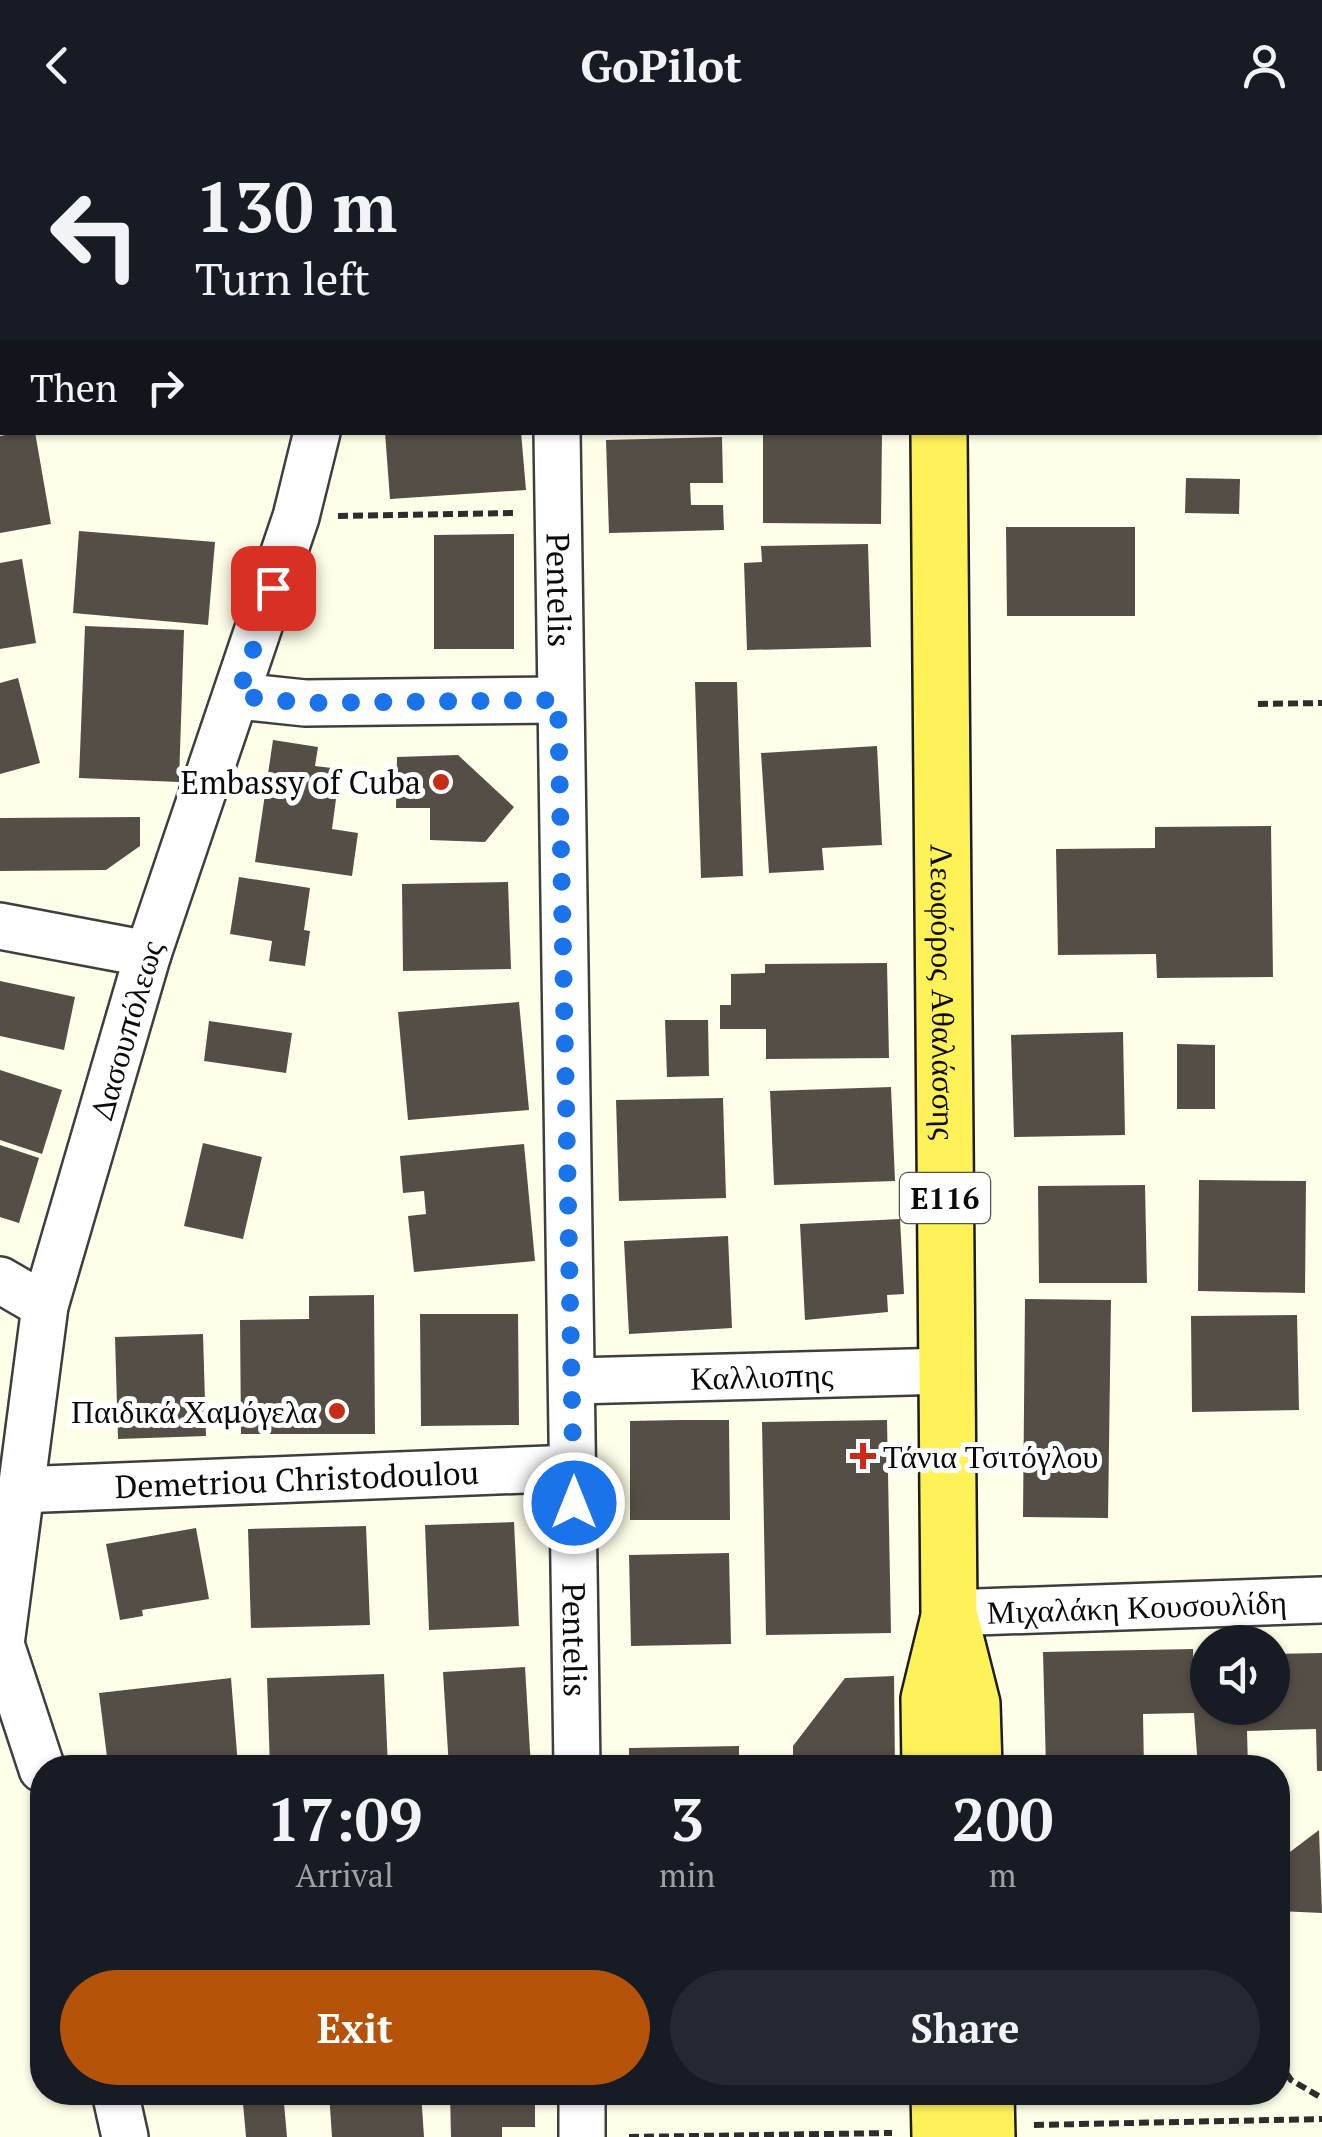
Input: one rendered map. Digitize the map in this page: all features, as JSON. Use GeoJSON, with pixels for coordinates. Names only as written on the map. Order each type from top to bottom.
{"type":"FeatureCollection","features":[{"type":"Feature","properties":{"kind":"main road","name":"Λεωφόρος Αθαλάσσης"},"geometry":{"type":"LineString","coordinates":[[939,435],[950,1613],[972,1704],[974,1755]]}},
{"type":"Feature","properties":{"kind":"main road","name":"Λεωφόρος Αθαλάσσης"},"geometry":{"type":"LineString","coordinates":[[930,1755],[929,1699],[950,1613]]}},
{"type":"Feature","properties":{"kind":"street","name":"Δασουπόλεως"},"geometry":{"type":"LineString","coordinates":[[37,1755],[0,1644],[45,1306],[148,954],[238,696],[296,517],[316,435]]}},
{"type":"Feature","properties":{"kind":"street","name":"Pentelis"},"geometry":{"type":"LineString","coordinates":[[556,435],[558,700],[574,1381],[577,1755]]}},
{"type":"Feature","properties":{"kind":"street"},"geometry":{"type":"LineString","coordinates":[[238,696],[305,703],[558,700]]}},
{"type":"Feature","properties":{"kind":"street"},"geometry":{"type":"LineString","coordinates":[[0,926],[148,954]]}},
{"type":"Feature","properties":{"kind":"street"},"geometry":{"type":"LineString","coordinates":[[0,1280],[45,1306]]}},
{"type":"Feature","properties":{"kind":"street","name":"Καλλιοπης"},"geometry":{"type":"LineString","coordinates":[[574,1381],[947,1371]]}},
{"type":"Feature","properties":{"kind":"street","name":"Demetriou Christodoulou"},"geometry":{"type":"LineString","coordinates":[[19,1490],[574,1468]]}},
{"type":"Feature","properties":{"kind":"street","name":"Μιχαλάκη Κουσουλίδη"},"geometry":{"type":"LineString","coordinates":[[950,1613],[1322,1600]]}},
{"type":"Feature","properties":{"kind":"street"},"geometry":{"type":"LineString","coordinates":[[118,2105],[124,2137]]}},
{"type":"Feature","properties":{"kind":"street"},"geometry":{"type":"LineString","coordinates":[[582,2105],[582,2137]]}},
{"type":"Feature","properties":{"kind":"path"},"geometry":{"type":"LineString","coordinates":[[296,517],[557,512]]}},
{"type":"Feature","properties":{"kind":"path"},"geometry":{"type":"LineString","coordinates":[[1258,704],[1322,703]]}},
{"type":"Feature","properties":{"kind":"path"},"geometry":{"type":"LineString","coordinates":[[1290,2079],[1322,2098]]}},
{"type":"Feature","properties":{"kind":"path"},"geometry":{"type":"LineString","coordinates":[[629,2137],[964,2120],[1322,2119]]}},
{"type":"Feature","properties":{"kind":"building"},"geometry":{"type":"Polygon","coordinates":[[[36,435],[51,524],[0,533],[0,436],[36,435]]]}},
{"type":"Feature","properties":{"kind":"building"},"geometry":{"type":"Polygon","coordinates":[[[385,435],[521,435],[526,490],[390,499],[385,435]]]}},
{"type":"Feature","properties":{"kind":"building"},"geometry":{"type":"Polygon","coordinates":[[[763,435],[882,435],[881,524],[763,523],[763,435]]]}},
{"type":"Feature","properties":{"kind":"building"},"geometry":{"type":"Polygon","coordinates":[[[722,437],[723,483],[690,483],[691,505],[723,505],[724,530],[609,533],[606,440],[722,437]]]}},
{"type":"Feature","properties":{"kind":"building"},"geometry":{"type":"Polygon","coordinates":[[[1186,478],[1240,479],[1239,514],[1185,513],[1186,478]]]}},
{"type":"Feature","properties":{"kind":"building"},"geometry":{"type":"Polygon","coordinates":[[[1006,527],[1135,527],[1135,616],[1007,616],[1006,527]]]}},
{"type":"Feature","properties":{"kind":"building"},"geometry":{"type":"Polygon","coordinates":[[[79,531],[215,542],[208,625],[73,613],[79,531]]]}},
{"type":"Feature","properties":{"kind":"building"},"geometry":{"type":"Polygon","coordinates":[[[514,534],[514,649],[434,649],[434,535],[514,534]]]}},
{"type":"Feature","properties":{"kind":"building"},"geometry":{"type":"Polygon","coordinates":[[[868,544],[871,647],[747,650],[744,563],[762,562],[761,546],[868,544]]]}},
{"type":"Feature","properties":{"kind":"building"},"geometry":{"type":"Polygon","coordinates":[[[22,559],[36,643],[0,649],[0,563],[22,559]]]}},
{"type":"Feature","properties":{"kind":"building"},"geometry":{"type":"Polygon","coordinates":[[[85,626],[184,630],[179,782],[79,778],[85,626]]]}},
{"type":"Feature","properties":{"kind":"building"},"geometry":{"type":"Polygon","coordinates":[[[18,678],[40,763],[0,774],[0,683],[18,678]]]}},
{"type":"Feature","properties":{"kind":"building"},"geometry":{"type":"Polygon","coordinates":[[[695,682],[737,682],[743,876],[701,878],[695,682]]]}},
{"type":"Feature","properties":{"kind":"building"},"geometry":{"type":"Polygon","coordinates":[[[273,740],[318,747],[315,766],[340,769],[332,829],[358,833],[352,876],[255,862],[273,740]]]}},
{"type":"Feature","properties":{"kind":"building"},"geometry":{"type":"Polygon","coordinates":[[[877,746],[882,845],[822,848],[824,870],[769,873],[761,753],[877,746]]]}},
{"type":"Feature","properties":{"kind":"building","name":"Embassy of Cuba"},"geometry":{"type":"Polygon","coordinates":[[[458,755],[514,807],[485,842],[430,840],[430,808],[396,808],[397,757],[458,755]]]}},
{"type":"Feature","properties":{"kind":"building"},"geometry":{"type":"Polygon","coordinates":[[[140,817],[140,846],[106,870],[0,871],[0,818],[140,817]]]}},
{"type":"Feature","properties":{"kind":"building"},"geometry":{"type":"Polygon","coordinates":[[[1271,826],[1273,977],[1157,978],[1156,954],[1058,955],[1056,849],[1155,848],[1155,827],[1271,826]]]}},
{"type":"Feature","properties":{"kind":"building"},"geometry":{"type":"Polygon","coordinates":[[[239,877],[310,888],[304,930],[310,931],[305,966],[269,961],[272,941],[230,934],[239,877]]]}},
{"type":"Feature","properties":{"kind":"building"},"geometry":{"type":"Polygon","coordinates":[[[508,882],[511,969],[403,971],[402,884],[508,882]]]}},
{"type":"Feature","properties":{"kind":"building"},"geometry":{"type":"Polygon","coordinates":[[[887,963],[889,1058],[766,1059],[766,1029],[720,1029],[720,1005],[731,1005],[731,974],[765,973],[765,964],[887,963]]]}},
{"type":"Feature","properties":{"kind":"building"},"geometry":{"type":"Polygon","coordinates":[[[0,981],[75,997],[64,1050],[0,1036],[0,981]]]}},
{"type":"Feature","properties":{"kind":"building"},"geometry":{"type":"Polygon","coordinates":[[[519,1002],[529,1110],[408,1120],[398,1012],[519,1002]]]}},
{"type":"Feature","properties":{"kind":"building"},"geometry":{"type":"Polygon","coordinates":[[[665,1020],[708,1020],[709,1076],[667,1077],[665,1020]]]}},
{"type":"Feature","properties":{"kind":"building"},"geometry":{"type":"Polygon","coordinates":[[[209,1021],[292,1033],[286,1073],[204,1061],[209,1021]]]}},
{"type":"Feature","properties":{"kind":"building"},"geometry":{"type":"Polygon","coordinates":[[[1123,1032],[1125,1135],[1014,1137],[1011,1035],[1123,1032]]]}},
{"type":"Feature","properties":{"kind":"building"},"geometry":{"type":"Polygon","coordinates":[[[1177,1044],[1215,1045],[1215,1109],[1177,1109],[1177,1044]]]}},
{"type":"Feature","properties":{"kind":"building"},"geometry":{"type":"Polygon","coordinates":[[[0,1070],[62,1090],[42,1154],[0,1140],[0,1070]]]}},
{"type":"Feature","properties":{"kind":"building"},"geometry":{"type":"Polygon","coordinates":[[[891,1087],[895,1181],[774,1185],[770,1091],[891,1087]]]}},
{"type":"Feature","properties":{"kind":"building"},"geometry":{"type":"Polygon","coordinates":[[[723,1098],[726,1198],[619,1201],[616,1100],[723,1098]]]}},
{"type":"Feature","properties":{"kind":"building"},"geometry":{"type":"Polygon","coordinates":[[[203,1143],[262,1157],[243,1239],[184,1226],[203,1143]]]}},
{"type":"Feature","properties":{"kind":"building"},"geometry":{"type":"Polygon","coordinates":[[[524,1144],[535,1261],[414,1272],[408,1216],[426,1214],[424,1191],[403,1193],[400,1156],[524,1144]]]}},
{"type":"Feature","properties":{"kind":"building"},"geometry":{"type":"Polygon","coordinates":[[[0,1145],[39,1158],[19,1223],[0,1217],[0,1145]]]}},
{"type":"Feature","properties":{"kind":"building"},"geometry":{"type":"Polygon","coordinates":[[[1199,1180],[1306,1181],[1305,1293],[1198,1291],[1199,1180]]]}},
{"type":"Feature","properties":{"kind":"building"},"geometry":{"type":"Polygon","coordinates":[[[1145,1185],[1147,1283],[1039,1283],[1038,1186],[1145,1185]]]}},
{"type":"Feature","properties":{"kind":"building"},"geometry":{"type":"Polygon","coordinates":[[[900,1219],[904,1294],[887,1295],[888,1312],[805,1320],[800,1224],[900,1219]]]}},
{"type":"Feature","properties":{"kind":"building"},"geometry":{"type":"Polygon","coordinates":[[[728,1236],[732,1328],[629,1334],[624,1241],[728,1236]]]}},
{"type":"Feature","properties":{"kind":"building"},"geometry":{"type":"Polygon","coordinates":[[[374,1295],[375,1434],[241,1434],[240,1320],[309,1319],[309,1296],[374,1295]]]}},
{"type":"Feature","properties":{"kind":"building"},"geometry":{"type":"Polygon","coordinates":[[[1025,1299],[1111,1300],[1108,1518],[1023,1517],[1025,1299]]]}},
{"type":"Feature","properties":{"kind":"building"},"geometry":{"type":"Polygon","coordinates":[[[420,1314],[518,1314],[519,1425],[421,1426],[420,1314]]]}},
{"type":"Feature","properties":{"kind":"building"},"geometry":{"type":"Polygon","coordinates":[[[1297,1315],[1299,1410],[1192,1412],[1191,1316],[1297,1315]]]}},
{"type":"Feature","properties":{"kind":"building"},"geometry":{"type":"Polygon","coordinates":[[[203,1334],[206,1436],[118,1439],[115,1337],[203,1334]]]}},
{"type":"Feature","properties":{"kind":"building"},"geometry":{"type":"Polygon","coordinates":[[[729,1420],[730,1520],[630,1520],[630,1421],[729,1420]]]}},
{"type":"Feature","properties":{"kind":"building"},"geometry":{"type":"Polygon","coordinates":[[[887,1420],[891,1633],[766,1635],[762,1422],[887,1420]]]}},
{"type":"Feature","properties":{"kind":"building"},"geometry":{"type":"Polygon","coordinates":[[[514,1522],[519,1626],[429,1630],[425,1525],[514,1522]]]}},
{"type":"Feature","properties":{"kind":"building"},"geometry":{"type":"Polygon","coordinates":[[[366,1526],[370,1625],[251,1628],[248,1529],[366,1526]]]}},
{"type":"Feature","properties":{"kind":"building"},"geometry":{"type":"Polygon","coordinates":[[[196,1528],[209,1599],[142,1610],[143,1616],[120,1620],[106,1544],[196,1528]]]}},
{"type":"Feature","properties":{"kind":"building"},"geometry":{"type":"Polygon","coordinates":[[[729,1553],[731,1644],[631,1646],[629,1555],[729,1553]]]}},
{"type":"Feature","properties":{"kind":"building"},"geometry":{"type":"Polygon","coordinates":[[[1190,1649],[1190,1713],[1143,1714],[1144,1755],[1046,1755],[1043,1652],[1190,1649]]]}},
{"type":"Feature","properties":{"kind":"building"},"geometry":{"type":"Polygon","coordinates":[[[1322,1653],[1322,1771],[1317,1771],[1316,1729],[1247,1731],[1248,1755],[1197,1755],[1195,1725],[1290,1725],[1290,1654],[1322,1653]]]}},
{"type":"Feature","properties":{"kind":"building"},"geometry":{"type":"Polygon","coordinates":[[[525,1667],[530,1755],[448,1755],[443,1672],[525,1667]]]}},
{"type":"Feature","properties":{"kind":"building"},"geometry":{"type":"Polygon","coordinates":[[[384,1674],[387,1755],[270,1755],[267,1678],[384,1674]]]}},
{"type":"Feature","properties":{"kind":"building"},"geometry":{"type":"Polygon","coordinates":[[[894,1676],[895,1755],[793,1755],[793,1746],[845,1678],[894,1676]]]}},
{"type":"Feature","properties":{"kind":"building"},"geometry":{"type":"Polygon","coordinates":[[[231,1678],[237,1755],[107,1755],[99,1693],[231,1678]]]}},
{"type":"Feature","properties":{"kind":"building"},"geometry":{"type":"Polygon","coordinates":[[[739,1746],[739,1755],[629,1755],[629,1748],[739,1746]]]}},
{"type":"Feature","properties":{"kind":"building"},"geometry":{"type":"Polygon","coordinates":[[[1319,1830],[1322,1913],[1290,1912],[1290,1852],[1319,1830]]]}},
{"type":"Feature","properties":{"kind":"building"},"geometry":{"type":"Polygon","coordinates":[[[243,2105],[284,2105],[287,2137],[246,2137],[243,2105]]]}},
{"type":"Feature","properties":{"kind":"building"},"geometry":{"type":"Polygon","coordinates":[[[330,2105],[422,2105],[424,2137],[332,2137],[330,2105]]]}},
{"type":"Feature","properties":{"kind":"building"},"geometry":{"type":"Polygon","coordinates":[[[450,2105],[535,2105],[535,2127],[502,2127],[502,2137],[451,2137],[450,2105]]]}},
{"type":"Feature","properties":{"kind":"place","name":"Embassy of Cuba"},"geometry":{"type":"Point","coordinates":[441,782]}},
{"type":"Feature","properties":{"kind":"place","name":"Παιδικά Χαμόγελα"},"geometry":{"type":"Point","coordinates":[337,1411]}},
{"type":"Feature","properties":{"kind":"place","name":"Τάνια Τσιτόγλου"},"geometry":{"type":"Point","coordinates":[863,1456]}},
{"type":"Feature","properties":{"kind":"route"},"geometry":{"type":"LineString","coordinates":[[273,588],[238,696],[305,703],[558,700],[574,1503]]}}]}
